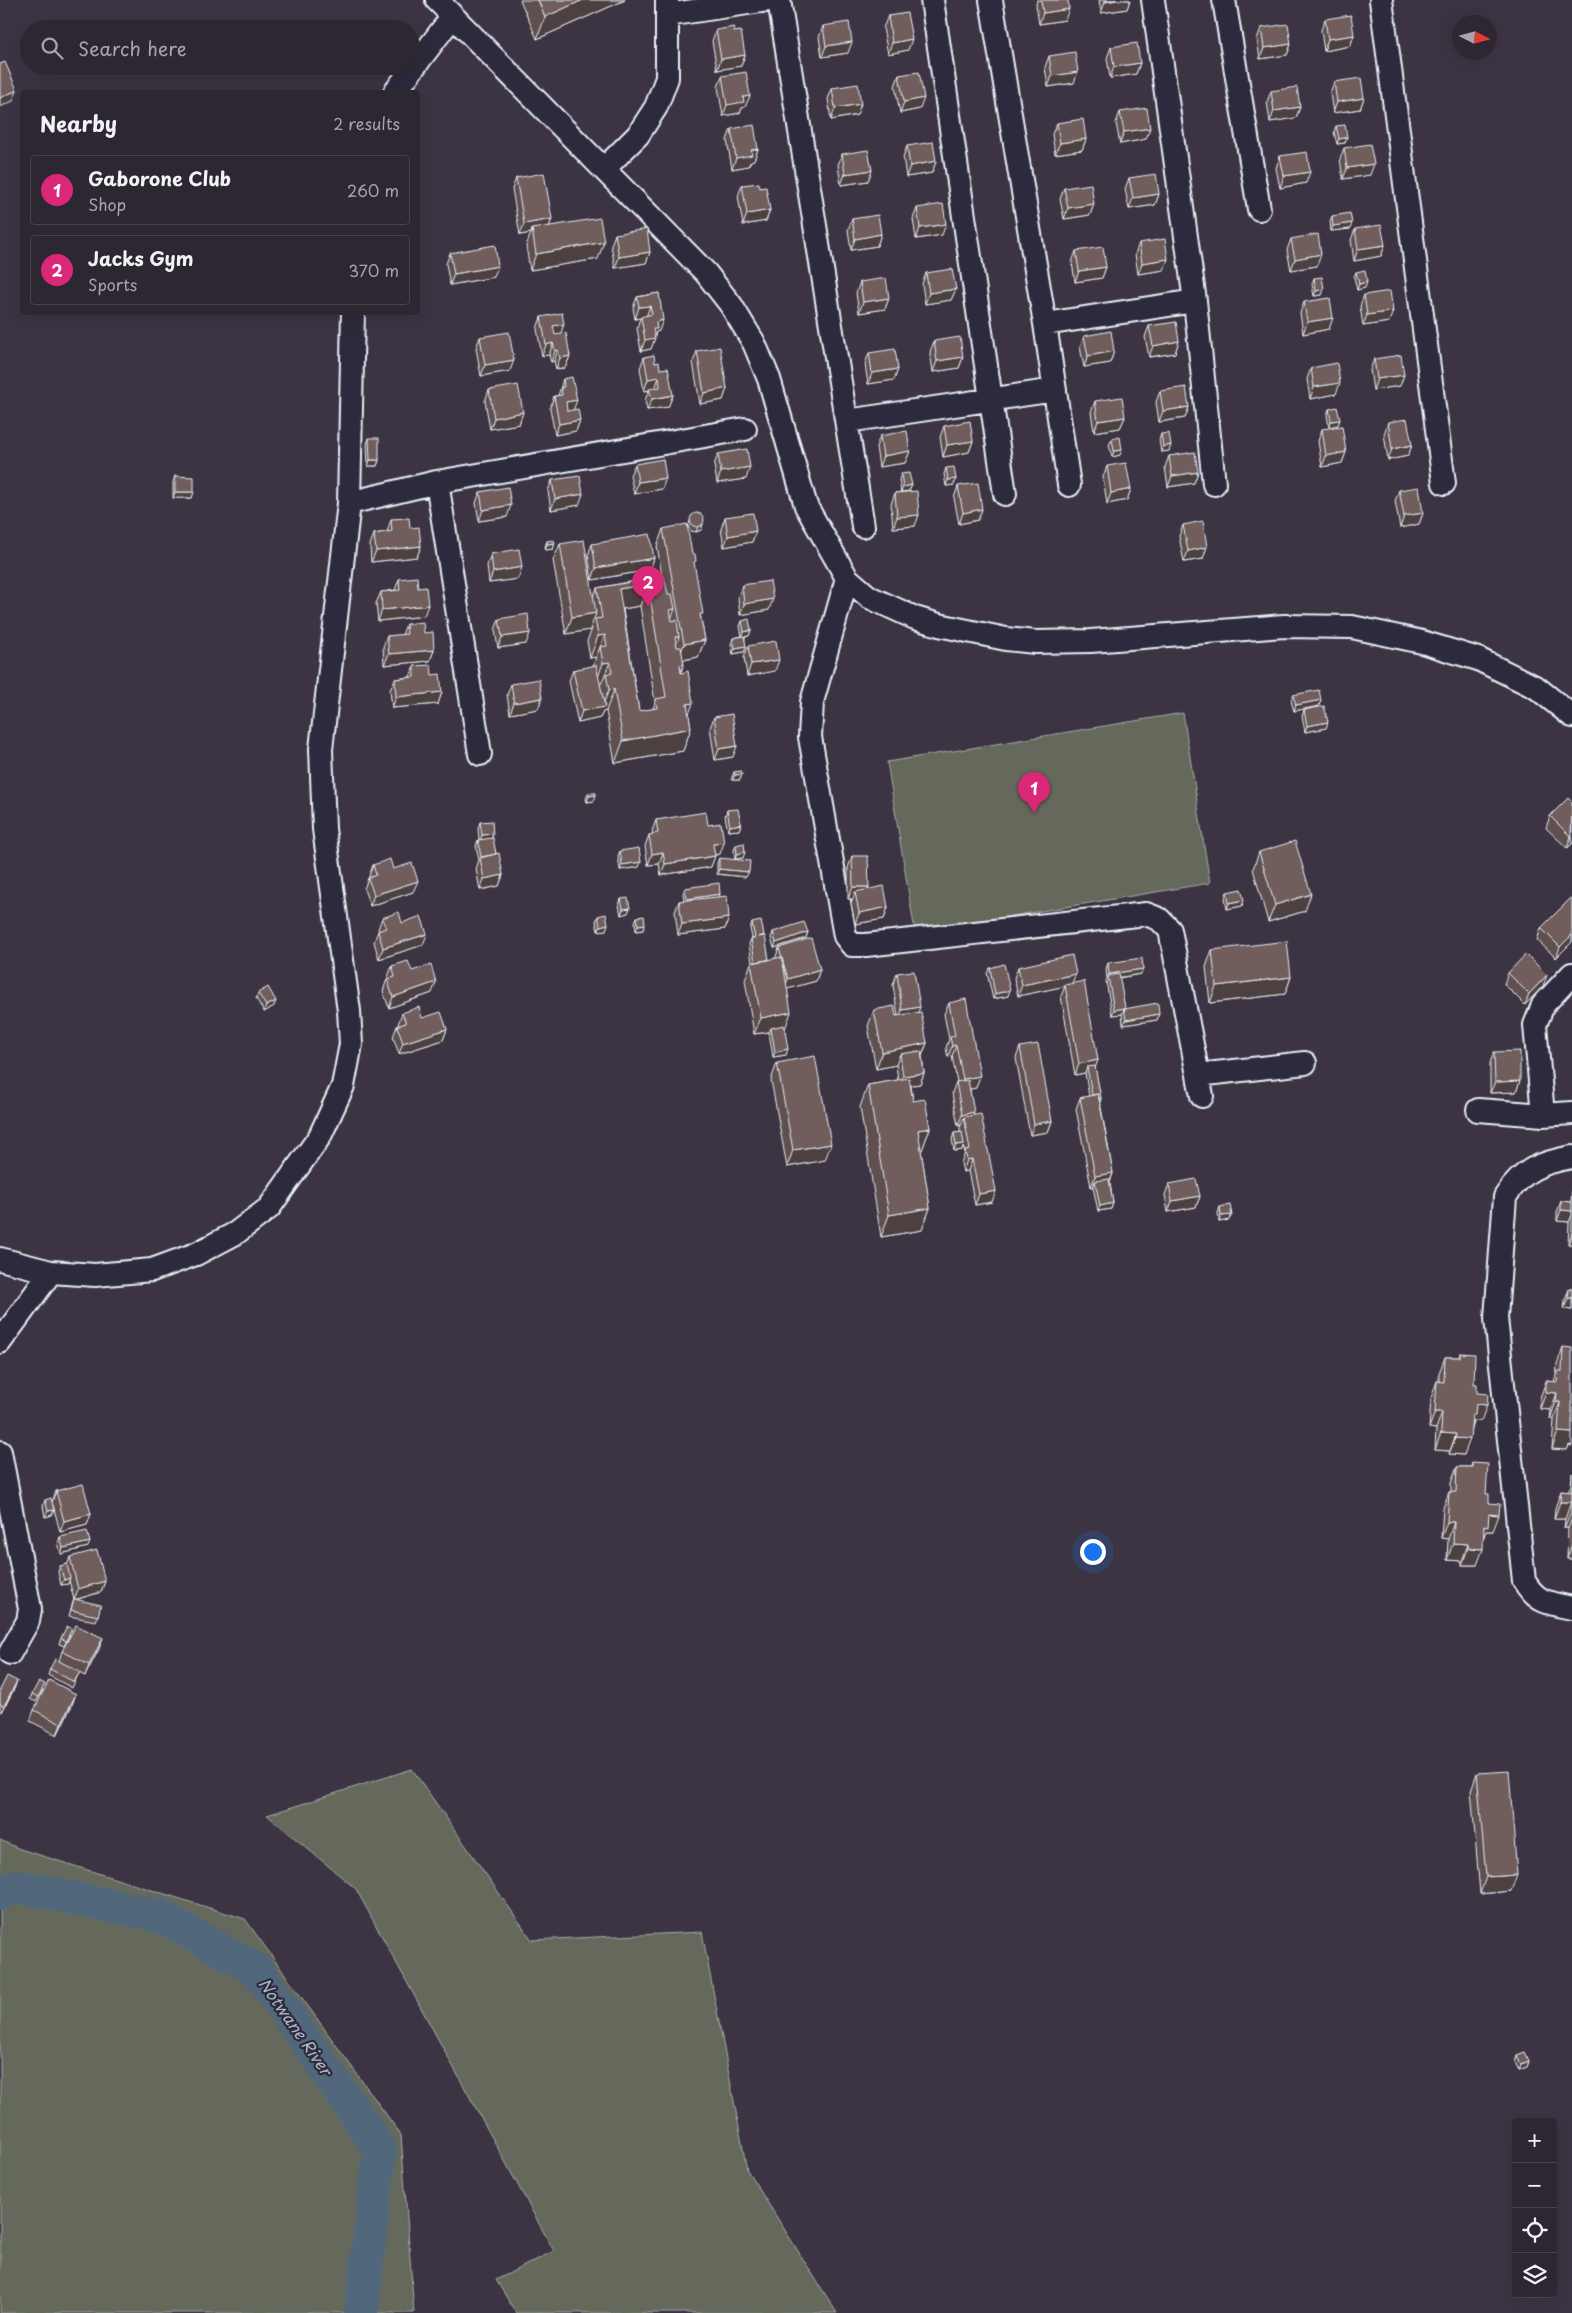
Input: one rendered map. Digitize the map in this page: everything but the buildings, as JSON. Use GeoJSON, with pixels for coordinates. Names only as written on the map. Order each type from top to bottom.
{"type":"FeatureCollection","features":[{"type":"Feature","properties":{"kind":"street"},"geometry":{"type":"LineString","coordinates":[[604,170],[638,135],[656,107],[667,78],[667,7],[768,0]]}},
{"type":"Feature","properties":{"kind":"street"},"geometry":{"type":"LineString","coordinates":[[779,0],[864,526]]}},
{"type":"Feature","properties":{"kind":"street"},"geometry":{"type":"LineString","coordinates":[[932,0],[1005,494]]}},
{"type":"Feature","properties":{"kind":"street"},"geometry":{"type":"LineString","coordinates":[[991,0],[1045,324],[1069,485]]}},
{"type":"Feature","properties":{"kind":"street"},"geometry":{"type":"LineString","coordinates":[[1153,0],[1195,301],[1214,484]]}},
{"type":"Feature","properties":{"kind":"street"},"geometry":{"type":"LineString","coordinates":[[1224,0],[1258,209]]}},
{"type":"Feature","properties":{"kind":"street"},"geometry":{"type":"LineString","coordinates":[[1381,0],[1444,483]]}},
{"type":"Feature","properties":{"kind":"street"},"geometry":{"type":"LineString","coordinates":[[420,50],[445,8],[706,273],[731,305],[754,343],[769,379],[806,506],[847,578],[869,597],[916,618],[1006,639],[1035,642],[1091,641],[1284,626],[1352,627],[1422,642],[1478,659],[1537,688],[1572,716]]}},
{"type":"Feature","properties":{"kind":"street"},"geometry":{"type":"LineString","coordinates":[[396,90],[405,75]]}},
{"type":"Feature","properties":{"kind":"street"},"geometry":{"type":"LineString","coordinates":[[1045,324],[1195,301]]}},
{"type":"Feature","properties":{"kind":"street"},"geometry":{"type":"LineString","coordinates":[[0,1260],[51,1272],[95,1275],[152,1270],[196,1254],[236,1233],[269,1208],[320,1136],[343,1086],[351,1044],[349,1011],[324,829],[321,749],[349,503],[353,315]]}},
{"type":"Feature","properties":{"kind":"street"},"geometry":{"type":"LineString","coordinates":[[847,421],[1055,390]]}},
{"type":"Feature","properties":{"kind":"street"},"geometry":{"type":"LineString","coordinates":[[349,503],[436,482],[745,429]]}},
{"type":"Feature","properties":{"kind":"street"},"geometry":{"type":"LineString","coordinates":[[436,482],[480,754]]}},
{"type":"Feature","properties":{"kind":"street"},"geometry":{"type":"LineString","coordinates":[[847,578],[812,702],[810,737],[845,936],[852,946],[1146,914],[1160,919],[1170,930],[1200,1086],[1305,1063]]}},
{"type":"Feature","properties":{"kind":"street"},"geometry":{"type":"LineString","coordinates":[[1542,1114],[1535,1025],[1543,1004],[1572,974]]}},
{"type":"Feature","properties":{"kind":"street"},"geometry":{"type":"LineString","coordinates":[[1478,1110],[1542,1114],[1572,1113]]}},
{"type":"Feature","properties":{"kind":"street"},"geometry":{"type":"LineString","coordinates":[[1572,1157],[1540,1164],[1526,1172],[1514,1182],[1505,1197],[1496,1318],[1524,1581],[1531,1594],[1541,1601],[1572,1608]]}},
{"type":"Feature","properties":{"kind":"street"},"geometry":{"type":"LineString","coordinates":[[0,1342],[51,1272]]}},
{"type":"Feature","properties":{"kind":"street"},"geometry":{"type":"LineString","coordinates":[[0,1452],[30,1609],[28,1621],[10,1653]]}},
{"type":"Feature","properties":{"kind":"green space"},"geometry":{"type":"Polygon","coordinates":[[[1183,713],[1210,883],[915,932],[887,762],[1183,713]]]}},
{"type":"Feature","properties":{"kind":"green space"},"geometry":{"type":"Polygon","coordinates":[[[412,1769],[532,1940],[702,1932],[747,2170],[837,2313],[516,2313],[496,2280],[554,2251],[356,1889],[267,1815],[412,1769]]]}},
{"type":"Feature","properties":{"kind":"green space"},"geometry":{"type":"Polygon","coordinates":[[[0,1840],[20,1849],[245,1919],[401,2135],[414,2313],[0,2313],[0,1840]]]}},
{"type":"Feature","properties":{"kind":"waterway","name":"Notwane River"},"geometry":{"type":"LineString","coordinates":[[0,1894],[15,1886],[161,1916],[257,1970],[380,2149],[361,2313]]}},
{"type":"Feature","properties":{"kind":"place","name":"Jacks Gym"},"geometry":{"type":"Point","coordinates":[648,607]}},
{"type":"Feature","properties":{"kind":"place","name":"Gaborone Club"},"geometry":{"type":"Point","coordinates":[1034,813]}}]}
